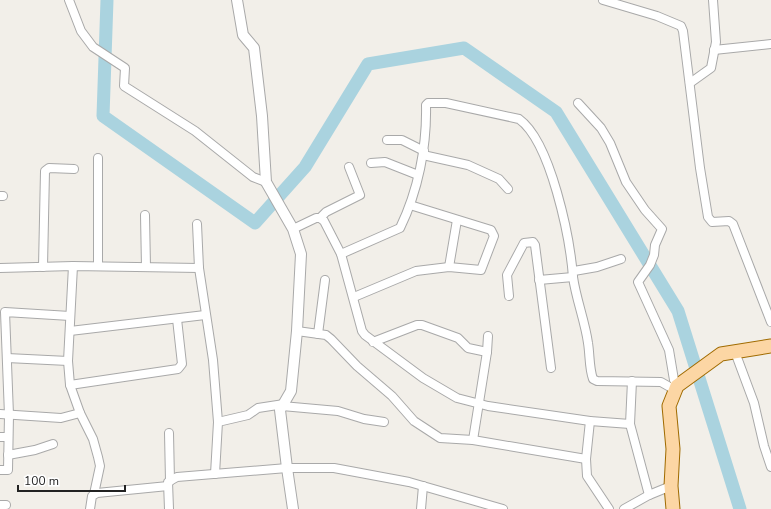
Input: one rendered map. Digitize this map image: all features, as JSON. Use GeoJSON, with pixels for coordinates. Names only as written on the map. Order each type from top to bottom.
{"type":"FeatureCollection","features":[{"type":"Feature","properties":{"kind":"main road"},"geometry":{"type":"LineString","coordinates":[[673,509],[671,486],[673,449],[669,406],[676,388],[719,356],[771,346]]}},
{"type":"Feature","properties":{"kind":"street"},"geometry":{"type":"LineString","coordinates":[[69,0],[82,31],[93,47],[125,68],[124,86],[195,131],[253,177],[267,183]]}},
{"type":"Feature","properties":{"kind":"street"},"geometry":{"type":"LineString","coordinates":[[236,0],[244,35],[254,48],[262,116],[267,183],[291,226],[301,254],[297,331],[291,391],[280,410],[294,509]]}},
{"type":"Feature","properties":{"kind":"street"},"geometry":{"type":"LineString","coordinates":[[603,0],[657,16],[681,26],[684,31],[700,168],[708,217],[712,222],[729,221],[733,224],[771,322]]}},
{"type":"Feature","properties":{"kind":"street"},"geometry":{"type":"LineString","coordinates":[[690,83],[710,68],[716,42],[713,0]]}},
{"type":"Feature","properties":{"kind":"street"},"geometry":{"type":"LineString","coordinates":[[714,50],[771,44]]}},
{"type":"Feature","properties":{"kind":"street"},"geometry":{"type":"LineString","coordinates":[[341,254],[397,230],[401,226],[410,205],[423,153],[426,131],[426,105],[430,102],[446,103],[519,119],[528,125],[535,136],[550,170],[560,204],[588,342],[593,379],[597,381],[662,382],[676,388]]}},
{"type":"Feature","properties":{"kind":"street"},"geometry":{"type":"LineString","coordinates":[[578,103],[601,128],[610,143],[626,182],[645,210],[661,226],[662,233],[655,245],[654,255],[650,265],[639,278],[638,284],[669,350],[676,388]]}},
{"type":"Feature","properties":{"kind":"street"},"geometry":{"type":"LineString","coordinates":[[387,140],[402,140],[423,153],[468,166],[499,179],[508,189]]}},
{"type":"Feature","properties":{"kind":"street"},"geometry":{"type":"LineString","coordinates":[[98,158],[98,266]]}},
{"type":"Feature","properties":{"kind":"street"},"geometry":{"type":"LineString","coordinates":[[371,163],[385,162],[418,175]]}},
{"type":"Feature","properties":{"kind":"street"},"geometry":{"type":"LineString","coordinates":[[291,226],[320,218],[326,212],[360,195],[349,167]]}},
{"type":"Feature","properties":{"kind":"street"},"geometry":{"type":"LineString","coordinates":[[43,267],[44,171],[49,168],[74,168]]}},
{"type":"Feature","properties":{"kind":"street"},"geometry":{"type":"LineString","coordinates":[[354,297],[416,271],[450,266],[481,270],[494,236],[491,230],[410,205]]}},
{"type":"Feature","properties":{"kind":"street"},"geometry":{"type":"LineString","coordinates":[[145,215],[146,267]]}},
{"type":"Feature","properties":{"kind":"street"},"geometry":{"type":"LineString","coordinates":[[320,218],[324,221],[341,254],[354,297],[362,331],[373,342],[423,378],[457,398],[479,404],[590,421],[630,424]]}},
{"type":"Feature","properties":{"kind":"street"},"geometry":{"type":"LineString","coordinates":[[450,266],[457,220]]}},
{"type":"Feature","properties":{"kind":"street"},"geometry":{"type":"LineString","coordinates":[[197,224],[200,268],[205,315],[213,360],[218,422],[215,474]]}},
{"type":"Feature","properties":{"kind":"street"},"geometry":{"type":"LineString","coordinates":[[508,296],[507,274],[526,242],[533,242],[535,245],[551,368]]}},
{"type":"Feature","properties":{"kind":"street"},"geometry":{"type":"LineString","coordinates":[[539,280],[574,274],[621,259]]}},
{"type":"Feature","properties":{"kind":"street"},"geometry":{"type":"LineString","coordinates":[[73,266],[68,362],[70,385],[80,413],[93,439],[100,466],[90,509]]}},
{"type":"Feature","properties":{"kind":"street"},"geometry":{"type":"LineString","coordinates":[[0,268],[73,266],[200,268]]}},
{"type":"Feature","properties":{"kind":"street"},"geometry":{"type":"LineString","coordinates":[[318,334],[325,280]]}},
{"type":"Feature","properties":{"kind":"street"},"geometry":{"type":"LineString","coordinates":[[0,470],[8,470],[8,455],[4,437],[9,415],[2,312],[70,316]]}},
{"type":"Feature","properties":{"kind":"street"},"geometry":{"type":"LineString","coordinates":[[70,332],[205,315]]}},
{"type":"Feature","properties":{"kind":"street"},"geometry":{"type":"LineString","coordinates":[[70,385],[178,369],[182,364],[177,319]]}},
{"type":"Feature","properties":{"kind":"street"},"geometry":{"type":"LineString","coordinates":[[373,342],[417,325],[422,325],[458,338],[468,348],[487,352]]}},
{"type":"Feature","properties":{"kind":"street"},"geometry":{"type":"LineString","coordinates":[[297,331],[326,335],[336,343],[357,366],[392,396],[414,421],[440,438],[473,440],[586,459]]}},
{"type":"Feature","properties":{"kind":"street"},"geometry":{"type":"LineString","coordinates":[[473,440],[487,352],[488,336]]}},
{"type":"Feature","properties":{"kind":"street"},"geometry":{"type":"LineString","coordinates":[[735,352],[754,403],[764,446],[771,467]]}},
{"type":"Feature","properties":{"kind":"street"},"geometry":{"type":"LineString","coordinates":[[5,359],[68,362]]}},
{"type":"Feature","properties":{"kind":"street"},"geometry":{"type":"LineString","coordinates":[[632,381],[630,424],[649,495]]}},
{"type":"Feature","properties":{"kind":"street"},"geometry":{"type":"LineString","coordinates":[[218,422],[248,415],[258,408],[283,405],[338,411],[364,419],[384,422]]}},
{"type":"Feature","properties":{"kind":"street"},"geometry":{"type":"LineString","coordinates":[[0,414],[61,418],[80,413]]}},
{"type":"Feature","properties":{"kind":"street"},"geometry":{"type":"LineString","coordinates":[[590,421],[586,459],[589,480],[609,509]]}},
{"type":"Feature","properties":{"kind":"street"},"geometry":{"type":"LineString","coordinates":[[169,433],[169,509]]}},
{"type":"Feature","properties":{"kind":"street"},"geometry":{"type":"LineString","coordinates":[[8,455],[35,450],[53,444]]}},
{"type":"Feature","properties":{"kind":"street"},"geometry":{"type":"LineString","coordinates":[[94,494],[169,483],[177,477],[287,468],[334,468],[423,486],[503,509]]}},
{"type":"Feature","properties":{"kind":"street"},"geometry":{"type":"LineString","coordinates":[[421,509],[423,486]]}},
{"type":"Feature","properties":{"kind":"street"},"geometry":{"type":"LineString","coordinates":[[624,509],[649,495],[671,486]]}},
{"type":"Feature","properties":{"kind":"waterway"},"geometry":{"type":"LineString","coordinates":[[107,0],[103,116],[255,223],[305,167],[368,64],[464,48],[556,112],[678,311],[740,509]]}}]}
